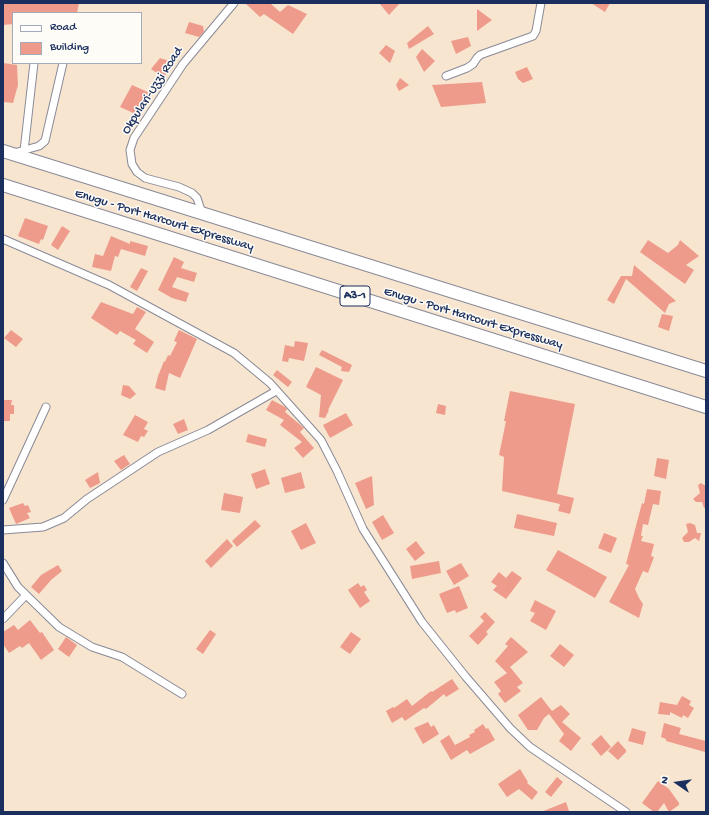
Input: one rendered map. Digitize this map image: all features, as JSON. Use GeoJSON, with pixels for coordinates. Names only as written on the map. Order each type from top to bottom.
{"type":"FeatureCollection","features":[{"type":"Feature","properties":{"kind":"highway","name":"Enugu - Port Harcourt Expressway"},"geometry":{"type":"LineString","coordinates":[[13,152],[202,213],[706,371]]}},
{"type":"Feature","properties":{"kind":"highway","name":"Enugu - Port Harcourt Expressway"},"geometry":{"type":"LineString","coordinates":[[3,185],[706,407]]}},
{"type":"Feature","properties":{"kind":"street","name":"Okpulari-Uzzi Road"},"geometry":{"type":"LineString","coordinates":[[202,213],[197,198],[192,193],[179,187],[145,178],[137,172],[132,164],[130,150],[134,138],[183,64],[234,3]]}},
{"type":"Feature","properties":{"kind":"street"},"geometry":{"type":"LineString","coordinates":[[446,76],[467,68],[473,64],[476,58],[480,55],[533,36],[536,31],[541,3]]}},
{"type":"Feature","properties":{"kind":"street"},"geometry":{"type":"LineString","coordinates":[[34,64],[13,152],[39,146],[45,141],[63,64]]}},
{"type":"Feature","properties":{"kind":"street"},"geometry":{"type":"LineString","coordinates":[[3,239],[109,285],[234,353],[270,384],[321,440],[363,530],[422,622],[466,677],[510,728],[530,747],[626,812]]}},
{"type":"Feature","properties":{"kind":"street"},"geometry":{"type":"LineString","coordinates":[[3,530],[43,527],[64,518],[87,499],[158,452],[208,430],[276,391]]}},
{"type":"Feature","properties":{"kind":"street"},"geometry":{"type":"LineString","coordinates":[[3,500],[46,407]]}},
{"type":"Feature","properties":{"kind":"street"},"geometry":{"type":"LineString","coordinates":[[3,563],[18,587],[59,627],[92,647],[122,657],[182,694]]}},
{"type":"Feature","properties":{"kind":"street"},"geometry":{"type":"LineString","coordinates":[[3,619],[26,595]]}},
{"type":"Feature","properties":{"kind":"building"},"geometry":{"type":"Polygon","coordinates":[[[3,3],[79,3],[77,12],[12,12],[12,24],[3,25],[3,3]]]}},
{"type":"Feature","properties":{"kind":"building"},"geometry":{"type":"Polygon","coordinates":[[[245,3],[270,3],[280,12],[288,5],[307,14],[293,34],[264,14],[260,17],[245,3]]]}},
{"type":"Feature","properties":{"kind":"building"},"geometry":{"type":"Polygon","coordinates":[[[379,3],[400,3],[389,15],[379,3]]]}},
{"type":"Feature","properties":{"kind":"building"},"geometry":{"type":"Polygon","coordinates":[[[591,3],[610,3],[605,12],[591,3]]]}},
{"type":"Feature","properties":{"kind":"building"},"geometry":{"type":"Polygon","coordinates":[[[477,9],[492,20],[477,31],[477,9]]]}},
{"type":"Feature","properties":{"kind":"building"},"geometry":{"type":"Polygon","coordinates":[[[189,22],[203,26],[204,32],[199,37],[185,33],[189,22]]]}},
{"type":"Feature","properties":{"kind":"building"},"geometry":{"type":"Polygon","coordinates":[[[428,26],[434,34],[409,49],[407,43],[428,26]]]}},
{"type":"Feature","properties":{"kind":"building"},"geometry":{"type":"Polygon","coordinates":[[[468,37],[471,46],[456,54],[451,41],[468,37]]]}},
{"type":"Feature","properties":{"kind":"building"},"geometry":{"type":"Polygon","coordinates":[[[386,45],[395,51],[390,63],[379,53],[386,45]]]}},
{"type":"Feature","properties":{"kind":"building"},"geometry":{"type":"Polygon","coordinates":[[[422,49],[435,61],[424,72],[416,57],[422,49]]]}},
{"type":"Feature","properties":{"kind":"building"},"geometry":{"type":"Polygon","coordinates":[[[160,58],[172,62],[164,78],[151,69],[160,58]]]}},
{"type":"Feature","properties":{"kind":"building"},"geometry":{"type":"Polygon","coordinates":[[[3,63],[17,65],[18,85],[13,103],[3,102],[3,63]]]}},
{"type":"Feature","properties":{"kind":"building"},"geometry":{"type":"Polygon","coordinates":[[[527,67],[533,79],[523,83],[518,79],[515,72],[527,67]]]}},
{"type":"Feature","properties":{"kind":"building"},"geometry":{"type":"Polygon","coordinates":[[[400,78],[409,85],[399,91],[396,85],[400,78]]]}},
{"type":"Feature","properties":{"kind":"building"},"geometry":{"type":"Polygon","coordinates":[[[482,82],[486,103],[441,107],[432,85],[482,82]]]}},
{"type":"Feature","properties":{"kind":"building"},"geometry":{"type":"Polygon","coordinates":[[[132,85],[152,94],[140,116],[120,107],[132,85]]]}},
{"type":"Feature","properties":{"kind":"building"},"geometry":{"type":"Polygon","coordinates":[[[25,218],[48,226],[43,240],[41,239],[39,244],[18,236],[25,218]]]}},
{"type":"Feature","properties":{"kind":"building"},"geometry":{"type":"Polygon","coordinates":[[[62,226],[70,231],[58,250],[51,245],[62,226]]]}},
{"type":"Feature","properties":{"kind":"building"},"geometry":{"type":"Polygon","coordinates":[[[111,236],[130,244],[130,241],[148,246],[145,256],[121,249],[118,257],[115,256],[111,271],[92,267],[95,254],[103,256],[111,236]]]}},
{"type":"Feature","properties":{"kind":"building"},"geometry":{"type":"Polygon","coordinates":[[[648,240],[668,253],[678,245],[680,240],[699,256],[686,265],[694,270],[685,284],[640,252],[648,240]]]}},
{"type":"Feature","properties":{"kind":"building"},"geometry":{"type":"Polygon","coordinates":[[[174,257],[184,262],[181,268],[197,273],[194,282],[177,277],[172,287],[189,293],[186,302],[172,298],[158,290],[174,257]]]}},
{"type":"Feature","properties":{"kind":"building"},"geometry":{"type":"Polygon","coordinates":[[[634,265],[676,301],[669,304],[665,313],[626,279],[614,304],[607,300],[621,276],[632,276],[634,265]]]}},
{"type":"Feature","properties":{"kind":"building"},"geometry":{"type":"Polygon","coordinates":[[[141,268],[148,271],[137,291],[130,287],[141,268]]]}},
{"type":"Feature","properties":{"kind":"building"},"geometry":{"type":"Polygon","coordinates":[[[101,302],[133,314],[137,307],[146,312],[135,329],[154,342],[147,353],[133,344],[136,340],[120,331],[117,335],[91,318],[101,302]]]}},
{"type":"Feature","properties":{"kind":"building"},"geometry":{"type":"Polygon","coordinates":[[[662,314],[673,316],[669,331],[658,327],[662,314]]]}},
{"type":"Feature","properties":{"kind":"building"},"geometry":{"type":"Polygon","coordinates":[[[11,330],[23,339],[16,347],[4,338],[11,330]]]}},
{"type":"Feature","properties":{"kind":"building"},"geometry":{"type":"Polygon","coordinates":[[[179,330],[197,339],[180,378],[169,373],[165,391],[155,388],[164,361],[165,362],[168,355],[170,356],[177,342],[174,341],[179,330]]]}},
{"type":"Feature","properties":{"kind":"building"},"geometry":{"type":"Polygon","coordinates":[[[295,341],[308,343],[304,361],[289,358],[288,362],[282,361],[285,345],[294,347],[295,341]]]}},
{"type":"Feature","properties":{"kind":"building"},"geometry":{"type":"Polygon","coordinates":[[[322,350],[352,365],[349,372],[341,371],[342,367],[319,355],[322,350]]]}},
{"type":"Feature","properties":{"kind":"building"},"geometry":{"type":"Polygon","coordinates":[[[316,367],[343,380],[325,418],[319,417],[321,395],[306,387],[316,367]]]}},
{"type":"Feature","properties":{"kind":"building"},"geometry":{"type":"Polygon","coordinates":[[[277,370],[292,382],[288,387],[273,375],[277,370]]]}},
{"type":"Feature","properties":{"kind":"building"},"geometry":{"type":"Polygon","coordinates":[[[123,385],[129,386],[136,394],[130,399],[121,395],[123,385]]]}},
{"type":"Feature","properties":{"kind":"building"},"geometry":{"type":"Polygon","coordinates":[[[510,391],[575,404],[557,494],[574,498],[570,514],[558,511],[560,504],[502,491],[504,457],[499,455],[510,391]]]}},
{"type":"Feature","properties":{"kind":"building"},"geometry":{"type":"Polygon","coordinates":[[[3,400],[12,400],[11,405],[14,405],[14,414],[10,414],[10,421],[3,421],[3,400]]]}},
{"type":"Feature","properties":{"kind":"building"},"geometry":{"type":"Polygon","coordinates":[[[272,400],[285,407],[287,409],[285,412],[304,428],[300,432],[314,448],[303,458],[294,448],[302,442],[280,425],[284,420],[266,410],[272,400]]]}},
{"type":"Feature","properties":{"kind":"building"},"geometry":{"type":"Polygon","coordinates":[[[438,404],[446,406],[445,415],[436,413],[438,404]]]}},
{"type":"Feature","properties":{"kind":"building"},"geometry":{"type":"Polygon","coordinates":[[[346,413],[353,425],[330,438],[323,425],[346,413]]]}},
{"type":"Feature","properties":{"kind":"building"},"geometry":{"type":"Polygon","coordinates":[[[135,415],[148,422],[144,429],[148,431],[144,437],[141,436],[138,442],[123,435],[135,415]]]}},
{"type":"Feature","properties":{"kind":"building"},"geometry":{"type":"Polygon","coordinates":[[[184,419],[188,430],[178,434],[173,424],[184,419]]]}},
{"type":"Feature","properties":{"kind":"building"},"geometry":{"type":"Polygon","coordinates":[[[248,434],[267,439],[265,447],[246,442],[248,434]]]}},
{"type":"Feature","properties":{"kind":"building"},"geometry":{"type":"Polygon","coordinates":[[[124,455],[130,464],[121,470],[114,461],[124,455]]]}},
{"type":"Feature","properties":{"kind":"building"},"geometry":{"type":"Polygon","coordinates":[[[657,458],[669,460],[666,479],[654,476],[657,458]]]}},
{"type":"Feature","properties":{"kind":"building"},"geometry":{"type":"Polygon","coordinates":[[[265,469],[270,484],[256,489],[251,474],[265,469]]]}},
{"type":"Feature","properties":{"kind":"building"},"geometry":{"type":"Polygon","coordinates":[[[98,472],[100,483],[90,488],[85,480],[98,472]]]}},
{"type":"Feature","properties":{"kind":"building"},"geometry":{"type":"Polygon","coordinates":[[[301,472],[305,488],[285,493],[281,478],[301,472]]]}},
{"type":"Feature","properties":{"kind":"building"},"geometry":{"type":"Polygon","coordinates":[[[372,476],[374,505],[366,509],[355,483],[372,476]]]}},
{"type":"Feature","properties":{"kind":"building"},"geometry":{"type":"Polygon","coordinates":[[[701,483],[706,486],[706,507],[704,508],[702,502],[696,502],[693,499],[700,493],[698,485],[701,483]]]}},
{"type":"Feature","properties":{"kind":"building"},"geometry":{"type":"Polygon","coordinates":[[[647,489],[661,491],[659,505],[653,504],[648,525],[643,524],[641,536],[643,536],[641,541],[654,544],[651,556],[654,557],[648,573],[643,571],[635,589],[643,604],[639,618],[609,602],[629,565],[626,564],[647,489]]]}},
{"type":"Feature","properties":{"kind":"building"},"geometry":{"type":"Polygon","coordinates":[[[224,493],[243,497],[240,513],[221,510],[224,493]]]}},
{"type":"Feature","properties":{"kind":"building"},"geometry":{"type":"Polygon","coordinates":[[[23,503],[25,506],[28,505],[31,512],[27,513],[30,518],[16,524],[9,508],[23,503]]]}},
{"type":"Feature","properties":{"kind":"building"},"geometry":{"type":"Polygon","coordinates":[[[517,514],[557,523],[554,536],[514,528],[517,514]]]}},
{"type":"Feature","properties":{"kind":"building"},"geometry":{"type":"Polygon","coordinates":[[[383,515],[394,533],[382,540],[372,522],[383,515]]]}},
{"type":"Feature","properties":{"kind":"building"},"geometry":{"type":"Polygon","coordinates":[[[255,520],[261,526],[237,547],[232,541],[255,520]]]}},
{"type":"Feature","properties":{"kind":"building"},"geometry":{"type":"Polygon","coordinates":[[[306,523],[316,543],[301,550],[291,531],[306,523]]]}},
{"type":"Feature","properties":{"kind":"building"},"geometry":{"type":"Polygon","coordinates":[[[690,523],[695,525],[697,533],[701,533],[699,541],[695,538],[689,542],[684,542],[682,538],[688,532],[686,524],[690,523]]]}},
{"type":"Feature","properties":{"kind":"building"},"geometry":{"type":"Polygon","coordinates":[[[604,533],[617,538],[611,553],[598,548],[604,533]]]}},
{"type":"Feature","properties":{"kind":"building"},"geometry":{"type":"Polygon","coordinates":[[[227,539],[233,546],[211,568],[205,561],[227,539]]]}},
{"type":"Feature","properties":{"kind":"building"},"geometry":{"type":"Polygon","coordinates":[[[416,541],[425,553],[415,561],[406,549],[416,541]]]}},
{"type":"Feature","properties":{"kind":"building"},"geometry":{"type":"Polygon","coordinates":[[[558,550],[607,577],[595,598],[546,570],[558,550]]]}},
{"type":"Feature","properties":{"kind":"building"},"geometry":{"type":"Polygon","coordinates":[[[439,561],[441,573],[412,579],[410,566],[439,561]]]}},
{"type":"Feature","properties":{"kind":"building"},"geometry":{"type":"Polygon","coordinates":[[[461,563],[469,576],[454,585],[446,571],[461,563]]]}},
{"type":"Feature","properties":{"kind":"building"},"geometry":{"type":"Polygon","coordinates":[[[58,565],[62,571],[51,580],[39,594],[31,587],[41,575],[58,565]]]}},
{"type":"Feature","properties":{"kind":"building"},"geometry":{"type":"Polygon","coordinates":[[[512,571],[522,578],[506,599],[493,590],[497,586],[491,582],[499,572],[506,578],[512,571]]]}},
{"type":"Feature","properties":{"kind":"building"},"geometry":{"type":"Polygon","coordinates":[[[358,583],[361,587],[364,585],[367,590],[364,592],[370,601],[360,608],[348,590],[358,583]]]}},
{"type":"Feature","properties":{"kind":"building"},"geometry":{"type":"Polygon","coordinates":[[[459,586],[468,608],[456,613],[455,610],[447,613],[439,594],[459,586]]]}},
{"type":"Feature","properties":{"kind":"building"},"geometry":{"type":"Polygon","coordinates":[[[535,600],[556,611],[546,630],[530,621],[535,613],[530,611],[535,600]]]}},
{"type":"Feature","properties":{"kind":"building"},"geometry":{"type":"Polygon","coordinates":[[[485,612],[495,622],[486,632],[488,634],[478,645],[469,636],[484,621],[480,617],[485,612]]]}},
{"type":"Feature","properties":{"kind":"building"},"geometry":{"type":"Polygon","coordinates":[[[30,620],[40,633],[42,632],[54,650],[41,660],[29,643],[22,648],[20,646],[9,653],[3,644],[3,632],[14,625],[18,630],[30,620]]]}},
{"type":"Feature","properties":{"kind":"building"},"geometry":{"type":"Polygon","coordinates":[[[210,630],[216,634],[203,654],[196,649],[210,630]]]}},
{"type":"Feature","properties":{"kind":"building"},"geometry":{"type":"Polygon","coordinates":[[[351,632],[361,639],[350,654],[340,647],[351,632]]]}},
{"type":"Feature","properties":{"kind":"building"},"geometry":{"type":"Polygon","coordinates":[[[66,637],[77,645],[69,657],[58,649],[66,637]]]}},
{"type":"Feature","properties":{"kind":"building"},"geometry":{"type":"Polygon","coordinates":[[[511,637],[528,652],[510,667],[523,683],[517,687],[521,691],[505,703],[498,694],[501,691],[494,682],[507,673],[495,661],[508,646],[505,644],[511,637]]]}},
{"type":"Feature","properties":{"kind":"building"},"geometry":{"type":"Polygon","coordinates":[[[560,644],[574,655],[564,667],[550,656],[560,644]]]}},
{"type":"Feature","properties":{"kind":"building"},"geometry":{"type":"Polygon","coordinates":[[[452,679],[459,689],[446,697],[444,694],[426,709],[424,708],[405,721],[402,717],[392,723],[386,711],[393,707],[394,708],[407,699],[412,706],[431,691],[432,692],[452,679]]]}},
{"type":"Feature","properties":{"kind":"building"},"geometry":{"type":"Polygon","coordinates":[[[682,696],[691,701],[689,705],[694,708],[688,718],[683,715],[682,718],[670,712],[670,715],[658,714],[660,702],[677,705],[682,696]]]}},
{"type":"Feature","properties":{"kind":"building"},"geometry":{"type":"Polygon","coordinates":[[[541,697],[552,711],[561,705],[570,714],[562,722],[581,738],[571,751],[559,741],[564,734],[549,714],[544,718],[537,730],[528,730],[518,715],[541,697]]]}},
{"type":"Feature","properties":{"kind":"building"},"geometry":{"type":"Polygon","coordinates":[[[428,722],[431,727],[434,725],[439,734],[423,744],[414,728],[428,722]]]}},
{"type":"Feature","properties":{"kind":"building"},"geometry":{"type":"Polygon","coordinates":[[[664,723],[681,728],[679,734],[706,741],[705,752],[666,741],[666,739],[661,737],[664,723]]]}},
{"type":"Feature","properties":{"kind":"building"},"geometry":{"type":"Polygon","coordinates":[[[483,724],[486,729],[488,728],[495,740],[470,754],[467,750],[451,760],[440,741],[449,735],[455,745],[470,737],[469,735],[475,732],[474,730],[483,724]]]}},
{"type":"Feature","properties":{"kind":"building"},"geometry":{"type":"Polygon","coordinates":[[[632,728],[646,732],[643,745],[628,741],[632,728]]]}},
{"type":"Feature","properties":{"kind":"building"},"geometry":{"type":"Polygon","coordinates":[[[601,735],[611,747],[601,756],[591,744],[601,735]]]}},
{"type":"Feature","properties":{"kind":"building"},"geometry":{"type":"Polygon","coordinates":[[[618,741],[626,752],[618,760],[608,751],[618,741]]]}},
{"type":"Feature","properties":{"kind":"building"},"geometry":{"type":"Polygon","coordinates":[[[520,769],[528,782],[527,783],[538,792],[532,800],[519,789],[507,797],[498,784],[520,769]]]}},
{"type":"Feature","properties":{"kind":"building"},"geometry":{"type":"Polygon","coordinates":[[[557,777],[563,782],[551,797],[545,792],[557,777]]]}},
{"type":"Feature","properties":{"kind":"building"},"geometry":{"type":"Polygon","coordinates":[[[658,781],[669,789],[679,803],[679,805],[669,812],[664,803],[657,812],[654,812],[642,803],[658,781]]]}},
{"type":"Feature","properties":{"kind":"building"},"geometry":{"type":"Polygon","coordinates":[[[566,802],[569,811],[541,812],[566,802]]]}}]}
